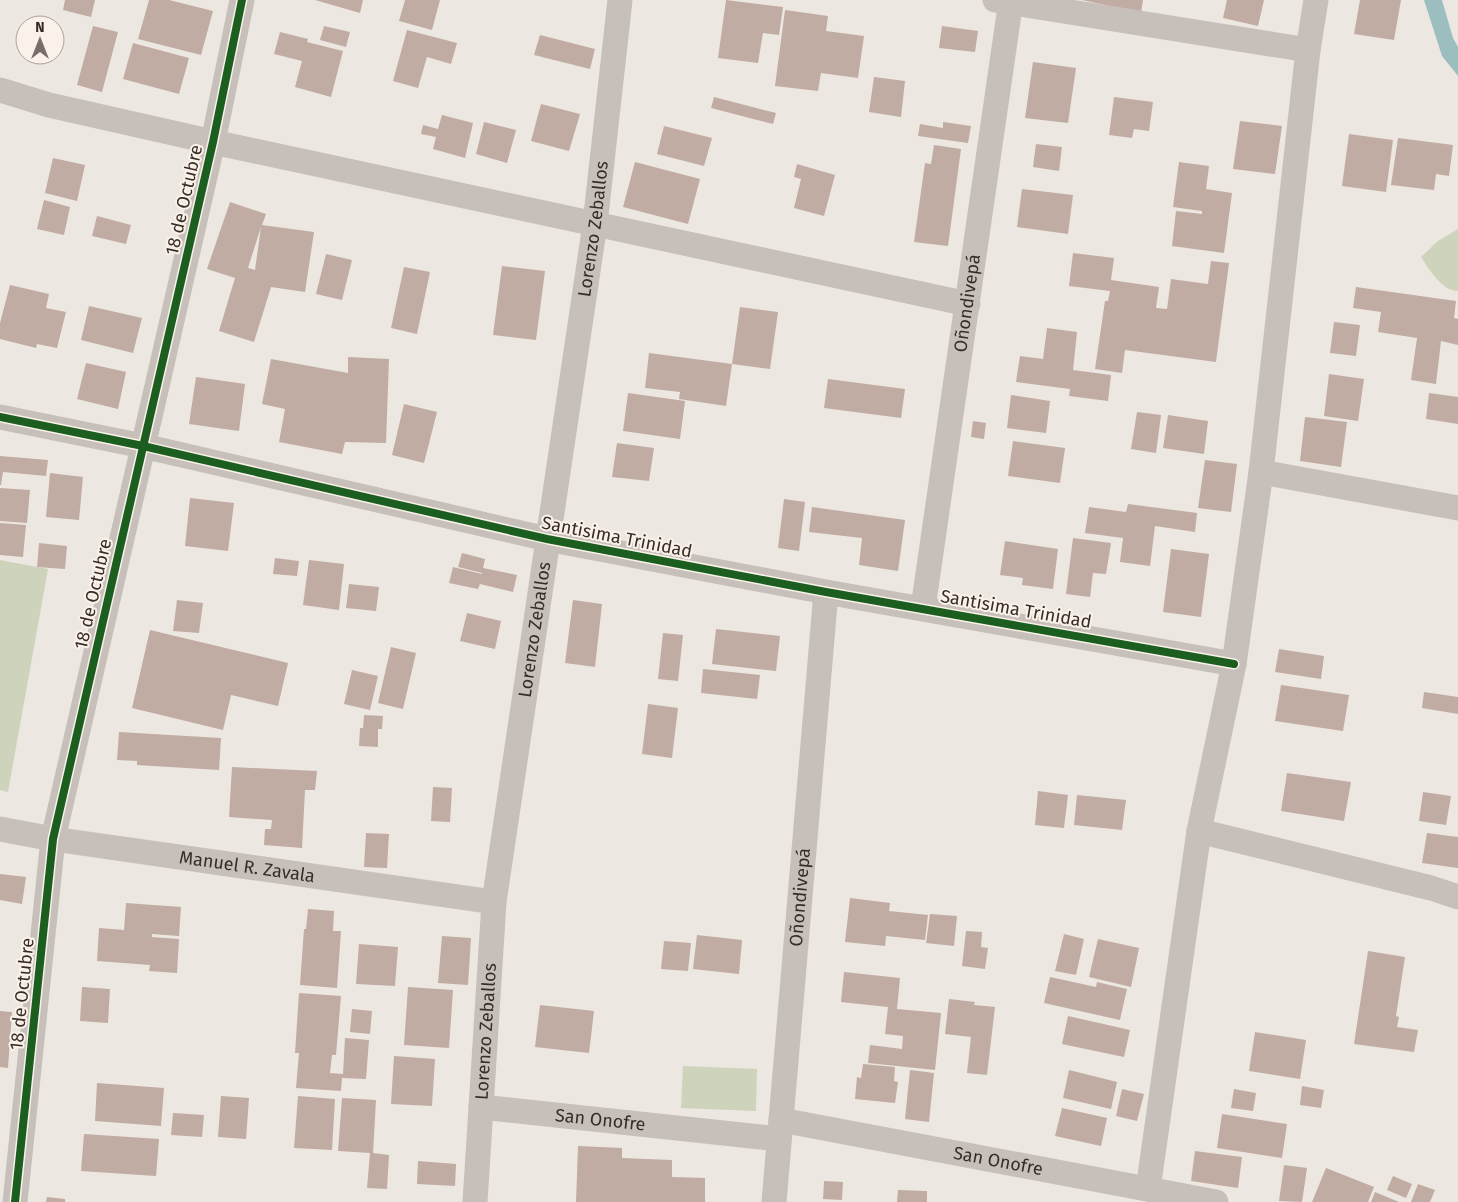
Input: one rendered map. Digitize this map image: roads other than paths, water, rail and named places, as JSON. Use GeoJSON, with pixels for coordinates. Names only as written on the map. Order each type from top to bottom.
{"type":"FeatureCollection","features":[{"type":"Feature","properties":{"kind":"street","name":"18 de Octubre"},"geometry":{"type":"LineString","coordinates":[[15,1202],[53,840],[213,142],[242,0]]}},
{"type":"Feature","properties":{"kind":"street","name":"Lorenzo Zeballos"},"geometry":{"type":"LineString","coordinates":[[475,1202],[494,902],[595,224],[620,0]]}},
{"type":"Feature","properties":{"kind":"street"},"geometry":{"type":"LineString","coordinates":[[1148,1189],[1199,831],[1234,664],[1261,472],[1308,50],[1316,0]]}},
{"type":"Feature","properties":{"kind":"street"},"geometry":{"type":"LineString","coordinates":[[1005,1],[1308,50]]}},
{"type":"Feature","properties":{"kind":"street","name":"Oñondivepá"},"geometry":{"type":"LineString","coordinates":[[923,608],[968,304],[1005,1]]}},
{"type":"Feature","properties":{"kind":"street"},"geometry":{"type":"LineString","coordinates":[[0,90],[49,105],[213,142],[968,304]]}},
{"type":"Feature","properties":{"kind":"street","name":"Santisima Trinidad"},"geometry":{"type":"LineString","coordinates":[[0,417],[143,446],[547,539],[826,592],[1234,664]]}},
{"type":"Feature","properties":{"kind":"street"},"geometry":{"type":"LineString","coordinates":[[1261,472],[1458,508]]}},
{"type":"Feature","properties":{"kind":"street","name":"Oñondivepá"},"geometry":{"type":"LineString","coordinates":[[774,1202],[826,592]]}},
{"type":"Feature","properties":{"kind":"street","name":"Manuel R. Zavala"},"geometry":{"type":"LineString","coordinates":[[0,829],[53,840],[494,902]]}},
{"type":"Feature","properties":{"kind":"street"},"geometry":{"type":"LineString","coordinates":[[1199,831],[1431,888],[1458,897]]}},
{"type":"Feature","properties":{"kind":"street","name":"San Onofre"},"geometry":{"type":"LineString","coordinates":[[481,1107],[780,1130],[1148,1189],[1216,1202]]}},
{"type":"Feature","properties":{"kind":"water"},"geometry":{"type":"Polygon","coordinates":[[[1424,0],[1442,0],[1453,38],[1458,47],[1458,76],[1442,56],[1424,0]]]}}]}
